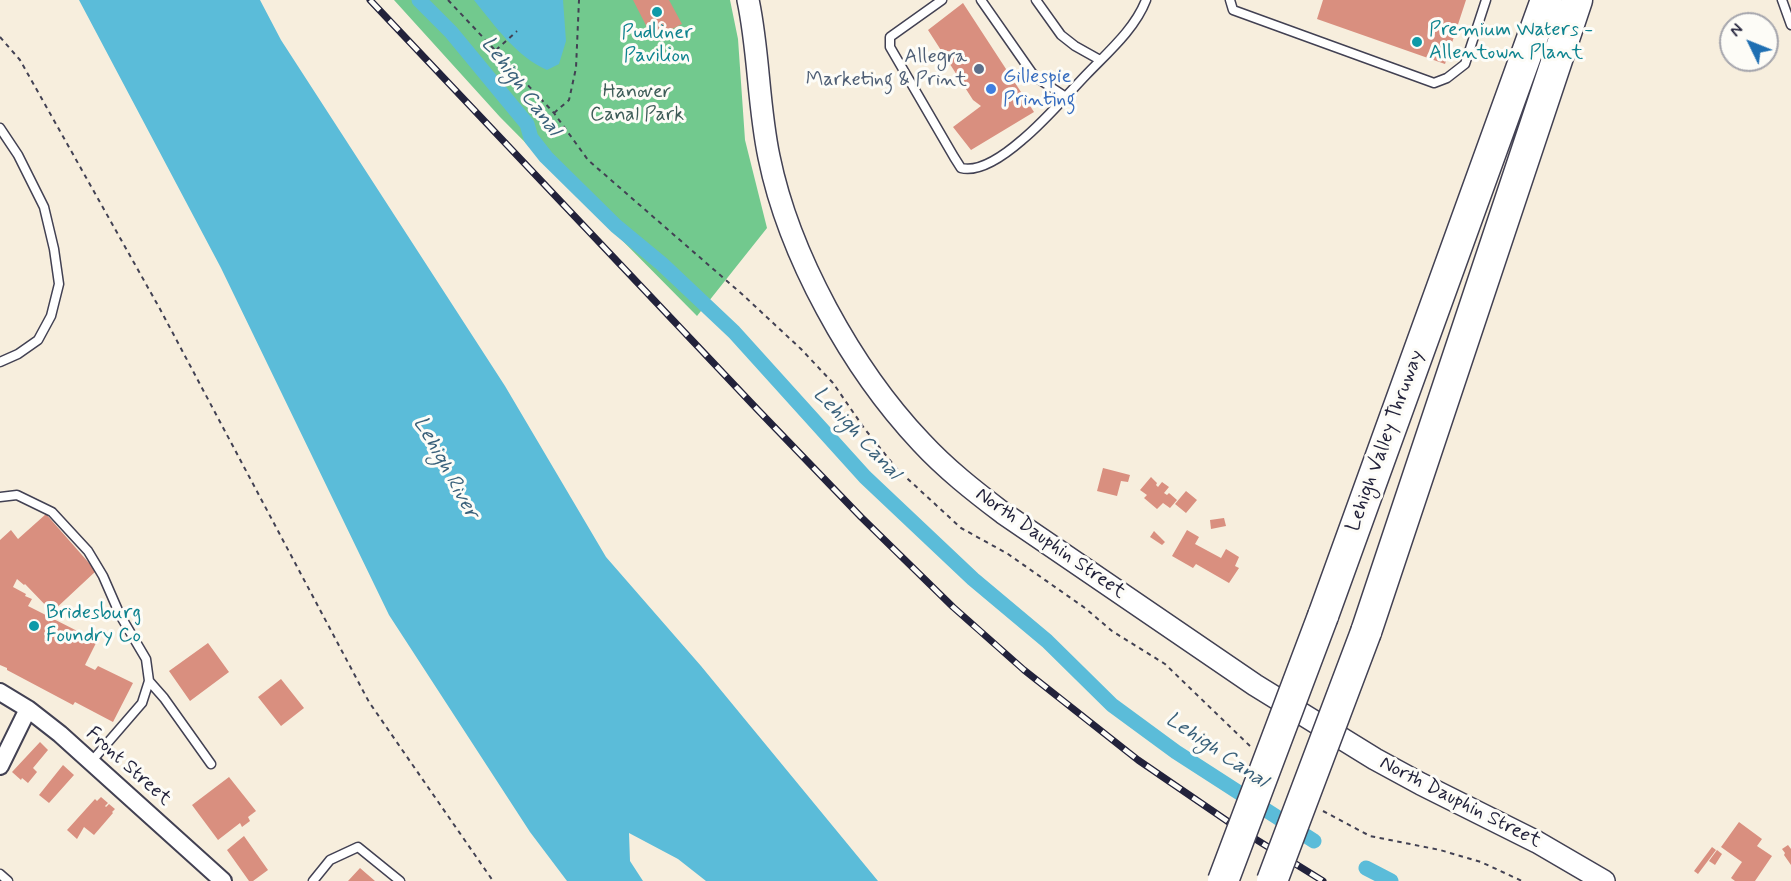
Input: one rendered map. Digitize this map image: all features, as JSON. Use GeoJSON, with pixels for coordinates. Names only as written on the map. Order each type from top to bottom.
{"type":"FeatureCollection","features":[{"type":"Feature","properties":{"kind":"highway","name":"Lehigh Valley Thruway"},"geometry":{"type":"LineString","coordinates":[[1223,881],[1323,616],[1546,0]]}},
{"type":"Feature","properties":{"kind":"highway","name":"Lehigh Valley Thruway"},"geometry":{"type":"LineString","coordinates":[[1272,881],[1366,632],[1577,0]]}},
{"type":"Feature","properties":{"kind":"street","name":"North Dauphin Street"},"geometry":{"type":"LineString","coordinates":[[748,0],[760,104],[769,156],[776,187],[796,246],[815,287],[850,348],[884,398],[920,441],[960,479],[1003,513],[1255,685],[1376,759],[1537,842],[1604,881]]}},
{"type":"Feature","properties":{"kind":"street","name":"Front Street"},"geometry":{"type":"LineString","coordinates":[[0,692],[28,709],[91,762],[223,881]]}},
{"type":"Feature","properties":{"kind":"street"},"geometry":{"type":"LineString","coordinates":[[0,766],[28,709]]}},
{"type":"Feature","properties":{"kind":"lane"},"geometry":{"type":"LineString","coordinates":[[942,0],[890,37],[890,47],[962,168],[968,170],[981,166],[1021,141],[1066,97],[1122,36],[1142,10],[1146,0]]}},
{"type":"Feature","properties":{"kind":"lane"},"geometry":{"type":"LineString","coordinates":[[981,0],[1032,73],[1066,97]]}},
{"type":"Feature","properties":{"kind":"lane"},"geometry":{"type":"LineString","coordinates":[[1036,0],[1061,35],[1100,60]]}},
{"type":"Feature","properties":{"kind":"lane"},"geometry":{"type":"LineString","coordinates":[[1230,0],[1233,10]]}},
{"type":"Feature","properties":{"kind":"lane"},"geometry":{"type":"LineString","coordinates":[[1233,10],[1236,0]]}},
{"type":"Feature","properties":{"kind":"lane"},"geometry":{"type":"LineString","coordinates":[[1233,10],[1434,83],[1447,78],[1465,64],[1486,0]]}},
{"type":"Feature","properties":{"kind":"lane"},"geometry":{"type":"LineString","coordinates":[[1782,0],[1791,25]]}},
{"type":"Feature","properties":{"kind":"lane"},"geometry":{"type":"LineString","coordinates":[[0,128],[18,155],[44,207],[54,249],[59,285],[51,316],[38,340],[18,354],[0,362]]}},
{"type":"Feature","properties":{"kind":"lane"},"geometry":{"type":"LineString","coordinates":[[0,497],[17,495],[52,512],[88,551],[103,576],[120,615],[146,659],[149,681],[142,703],[91,762]]}},
{"type":"Feature","properties":{"kind":"lane"},"geometry":{"type":"LineString","coordinates":[[149,681],[212,764]]}},
{"type":"Feature","properties":{"kind":"lane"},"geometry":{"type":"LineString","coordinates":[[313,881],[330,860],[358,847],[400,881]]}},
{"type":"Feature","properties":{"kind":"lane"},"geometry":{"type":"LineString","coordinates":[[0,874],[8,881]]}},
{"type":"Feature","properties":{"kind":"path"},"geometry":{"type":"LineString","coordinates":[[448,0],[554,113],[569,100],[576,68],[579,0]]}},
{"type":"Feature","properties":{"kind":"path"},"geometry":{"type":"LineString","coordinates":[[495,50],[517,31]]}},
{"type":"Feature","properties":{"kind":"path"},"geometry":{"type":"LineString","coordinates":[[0,37],[20,60],[160,309],[369,702],[493,881]]}},
{"type":"Feature","properties":{"kind":"green space","name":"Hanover Canal Park"},"geometry":{"type":"Polygon","coordinates":[[[394,0],[730,0],[738,39],[745,140],[767,228],[697,316],[500,117],[394,0]]]}},
{"type":"Feature","properties":{"kind":"water","name":"Lehigh River"},"geometry":{"type":"Polygon","coordinates":[[[79,0],[260,0],[281,40],[505,386],[606,557],[701,666],[878,881],[706,881],[678,859],[629,833],[630,861],[643,881],[567,881],[530,832],[389,615],[221,268],[79,0]]]}},
{"type":"Feature","properties":{"kind":"water"},"geometry":{"type":"Polygon","coordinates":[[[474,0],[563,0],[566,41],[559,64],[547,70],[526,57],[507,40],[474,0]]]}},
{"type":"Feature","properties":{"kind":"building","name":"Pudliner Pavilion"},"geometry":{"type":"Polygon","coordinates":[[[633,0],[669,0],[682,24],[653,39],[633,0]]]}},
{"type":"Feature","properties":{"kind":"building","name":"Premium Waters - Allentown Plant"},"geometry":{"type":"Polygon","coordinates":[[[1323,0],[1466,0],[1445,64],[1317,19],[1323,0]]]}},
{"type":"Feature","properties":{"kind":"building"},"geometry":{"type":"Polygon","coordinates":[[[963,3],[1034,112],[971,150],[953,127],[981,106],[973,100],[928,30],[963,3]]]}},
{"type":"Feature","properties":{"kind":"building"},"geometry":{"type":"Polygon","coordinates":[[[1103,468],[1130,475],[1128,482],[1121,481],[1117,496],[1097,491],[1103,468]]]}},
{"type":"Feature","properties":{"kind":"building"},"geometry":{"type":"Polygon","coordinates":[[[1151,477],[1158,487],[1162,482],[1169,487],[1164,493],[1167,495],[1169,493],[1177,500],[1170,508],[1163,503],[1157,509],[1144,498],[1147,495],[1140,490],[1151,477]]]}},
{"type":"Feature","properties":{"kind":"building"},"geometry":{"type":"Polygon","coordinates":[[[1186,491],[1197,500],[1186,513],[1175,504],[1186,491]]]}},
{"type":"Feature","properties":{"kind":"building","name":"Bridesburg Foundry Co"},"geometry":{"type":"Polygon","coordinates":[[[46,514],[96,571],[52,612],[25,584],[17,579],[13,587],[32,599],[28,606],[97,641],[85,665],[95,670],[98,666],[133,683],[113,722],[75,702],[73,705],[0,665],[0,540],[11,530],[18,539],[46,514]]]}},
{"type":"Feature","properties":{"kind":"building"},"geometry":{"type":"Polygon","coordinates":[[[1224,518],[1226,526],[1211,529],[1210,520],[1224,518]]]}},
{"type":"Feature","properties":{"kind":"building"},"geometry":{"type":"Polygon","coordinates":[[[1187,530],[1199,537],[1195,544],[1221,558],[1226,549],[1239,557],[1235,566],[1239,568],[1229,583],[1196,564],[1193,568],[1172,556],[1187,530]]]}},
{"type":"Feature","properties":{"kind":"building"},"geometry":{"type":"Polygon","coordinates":[[[1154,531],[1165,542],[1162,545],[1150,537],[1154,531]]]}},
{"type":"Feature","properties":{"kind":"building"},"geometry":{"type":"Polygon","coordinates":[[[208,643],[229,672],[190,701],[169,671],[208,643]]]}},
{"type":"Feature","properties":{"kind":"building"},"geometry":{"type":"Polygon","coordinates":[[[281,679],[304,708],[281,726],[258,697],[281,679]]]}},
{"type":"Feature","properties":{"kind":"building"},"geometry":{"type":"Polygon","coordinates":[[[40,742],[48,750],[33,768],[37,772],[28,783],[12,772],[40,742]]]}},
{"type":"Feature","properties":{"kind":"building"},"geometry":{"type":"Polygon","coordinates":[[[63,765],[74,775],[49,803],[39,795],[63,765]]]}},
{"type":"Feature","properties":{"kind":"building"},"geometry":{"type":"Polygon","coordinates":[[[229,777],[256,811],[248,817],[250,821],[242,827],[240,823],[218,840],[192,805],[229,777]]]}},
{"type":"Feature","properties":{"kind":"building"},"geometry":{"type":"Polygon","coordinates":[[[101,797],[108,803],[106,807],[109,804],[115,809],[113,813],[94,835],[84,827],[77,839],[67,830],[95,799],[97,801],[101,797]]]}},
{"type":"Feature","properties":{"kind":"building"},"geometry":{"type":"Polygon","coordinates":[[[1739,822],[1762,839],[1757,846],[1772,856],[1755,881],[1735,881],[1731,878],[1742,862],[1721,847],[1739,822]]]}},
{"type":"Feature","properties":{"kind":"building"},"geometry":{"type":"Polygon","coordinates":[[[244,836],[268,870],[253,881],[249,881],[227,850],[244,836]]]}},
{"type":"Feature","properties":{"kind":"building"},"geometry":{"type":"Polygon","coordinates":[[[1788,845],[1791,849],[1791,865],[1782,849],[1788,845]]]}},
{"type":"Feature","properties":{"kind":"building"},"geometry":{"type":"Polygon","coordinates":[[[1712,847],[1716,850],[1698,874],[1694,871],[1712,847]]]}},
{"type":"Feature","properties":{"kind":"building"},"geometry":{"type":"Polygon","coordinates":[[[1717,850],[1722,854],[1715,865],[1709,861],[1717,850]]]}},
{"type":"Feature","properties":{"kind":"building"},"geometry":{"type":"Polygon","coordinates":[[[360,868],[375,881],[348,881],[360,868]]]}},
{"type":"Feature","properties":{"kind":"waterway","name":"Lehigh Canal"},"geometry":{"type":"LineString","coordinates":[[419,0],[451,32],[527,124],[531,138],[546,157],[616,226],[662,264],[734,332],[865,477],[973,579],[1047,641],[1112,705],[1176,752],[1314,841]]}},
{"type":"Feature","properties":{"kind":"waterway","name":"Lehigh Canal"},"geometry":{"type":"LineString","coordinates":[[1366,868],[1391,881]]}},
{"type":"Feature","properties":{"kind":"railway"},"geometry":{"type":"LineString","coordinates":[[370,0],[757,409],[861,517],[953,607],[1024,670],[1138,760],[1236,827],[1323,881]]}},
{"type":"Feature","properties":{"kind":"place","name":"Pudliner Pavilion"},"geometry":{"type":"Point","coordinates":[657,12]}},
{"type":"Feature","properties":{"kind":"place","name":"Premium Waters - Allentown Plant"},"geometry":{"type":"Point","coordinates":[1417,42]}},
{"type":"Feature","properties":{"kind":"place","name":"Allegra Marketing & Print"},"geometry":{"type":"Point","coordinates":[979,69]}},
{"type":"Feature","properties":{"kind":"place","name":"Gillespie Printing"},"geometry":{"type":"Point","coordinates":[991,89]}},
{"type":"Feature","properties":{"kind":"place","name":"Bridesburg Foundry Co"},"geometry":{"type":"Point","coordinates":[34,626]}}]}
